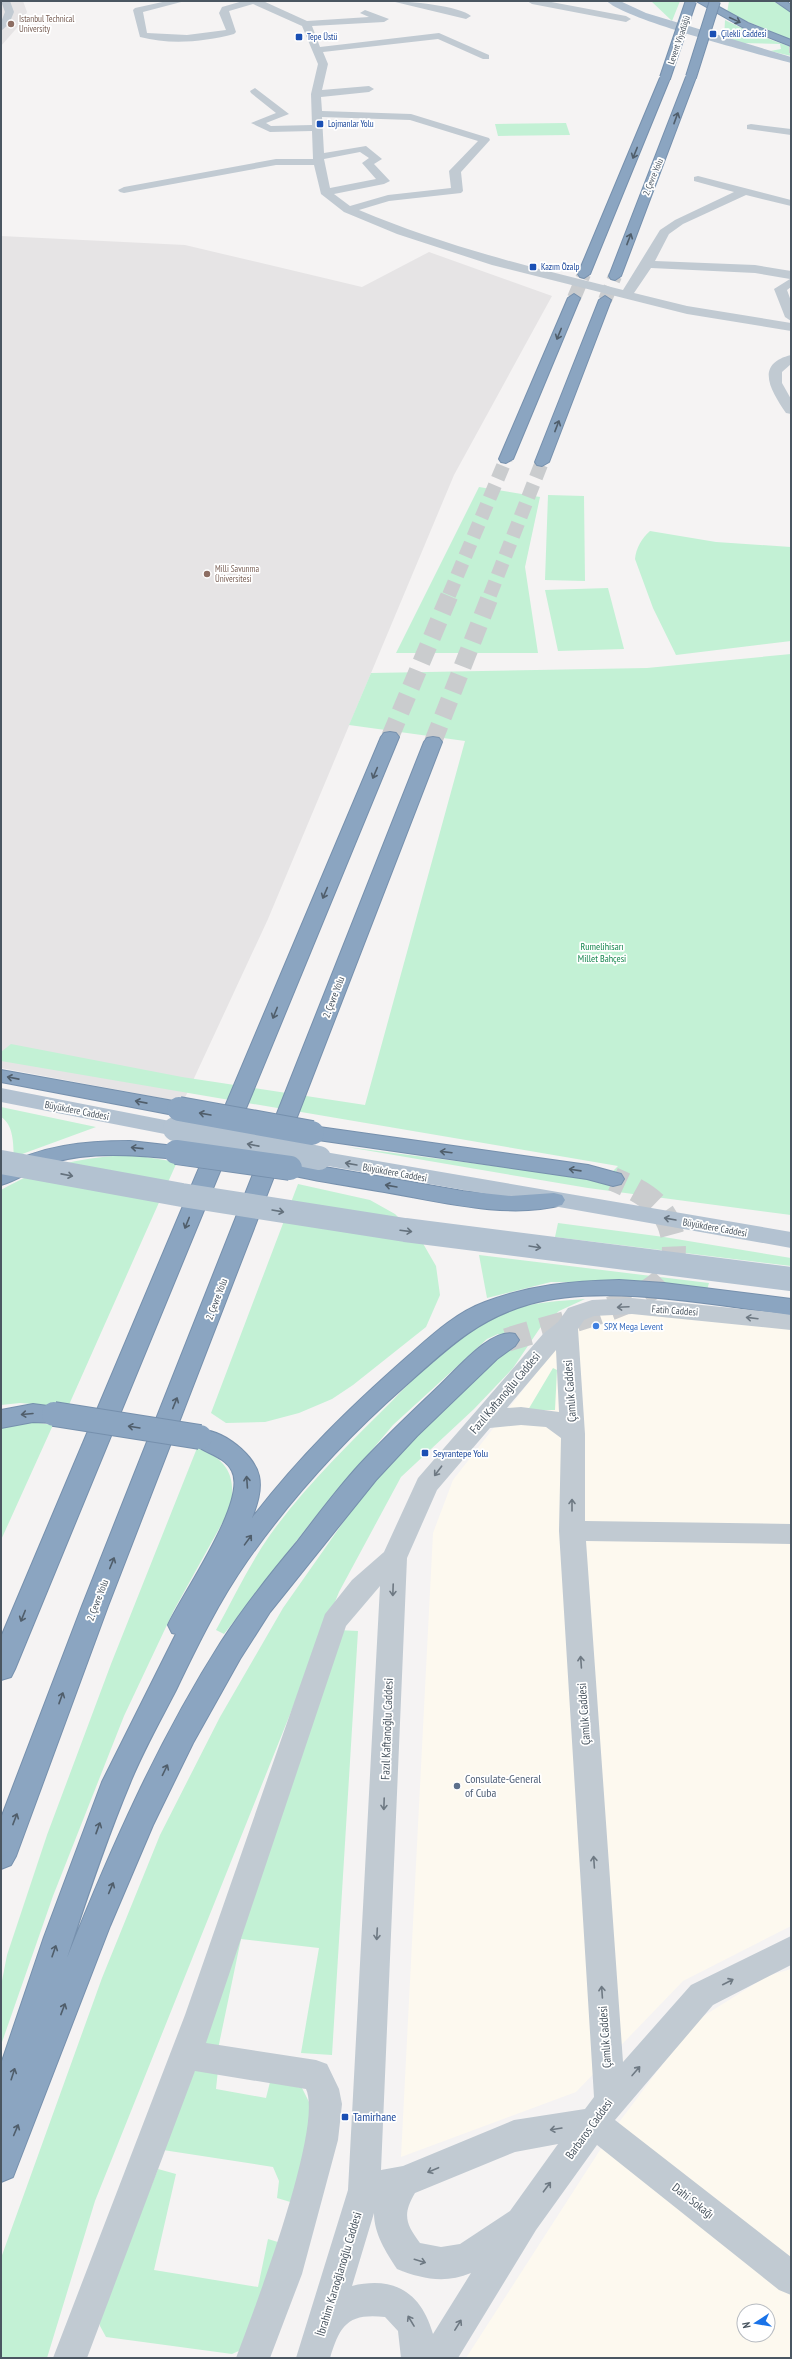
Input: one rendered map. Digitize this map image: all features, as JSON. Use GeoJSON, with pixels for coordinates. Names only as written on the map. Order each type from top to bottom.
{"type":"FeatureCollection","features":[{"type":"Feature","properties":{"kind":"highway","name":"Levent Viyadüğü"},"geometry":{"type":"LineString","coordinates":[[584,274],[665,78],[691,1]]}},
{"type":"Feature","properties":{"kind":"highway"},"geometry":{"type":"LineString","coordinates":[[701,1],[745,25],[791,43]]}},
{"type":"Feature","properties":{"kind":"highway","name":"2. Çevre Yolu"},"geometry":{"type":"LineString","coordinates":[[615,276],[691,77],[715,1]]}},
{"type":"Feature","properties":{"kind":"highway"},"geometry":{"type":"LineString","coordinates":[[780,1],[791,9]]}},
{"type":"Feature","properties":{"kind":"highway"},"geometry":{"type":"LineString","coordinates":[[506,459],[574,298]]}},
{"type":"Feature","properties":{"kind":"highway"},"geometry":{"type":"LineString","coordinates":[[542,462],[605,300]]}},
{"type":"Feature","properties":{"kind":"highway"},"geometry":{"type":"LineString","coordinates":[[1,1669],[390,737]]}},
{"type":"Feature","properties":{"kind":"highway","name":"2. Çevre Yolu"},"geometry":{"type":"LineString","coordinates":[[1,1856],[95,1606],[433,742]]}},
{"type":"Feature","properties":{"kind":"highway"},"geometry":{"type":"LineString","coordinates":[[1,1076],[177,1119],[312,1133],[588,1172],[613,1179]]}},
{"type":"Feature","properties":{"kind":"highway"},"geometry":{"type":"LineString","coordinates":[[1,1178],[35,1161],[86,1149],[119,1147],[176,1152],[290,1168],[463,1198],[511,1203],[554,1200]]}},
{"type":"Feature","properties":{"kind":"highway"},"geometry":{"type":"LineString","coordinates":[[1,2111],[56,1945],[116,1782],[158,1696],[187,1639],[233,1562],[264,1518],[331,1441],[377,1397],[472,1317],[491,1307],[532,1296],[603,1289],[666,1292],[791,1307]]}},
{"type":"Feature","properties":{"kind":"highway"},"geometry":{"type":"LineString","coordinates":[[1,2166],[95,1926],[139,1823],[183,1735],[230,1651],[262,1605],[367,1473],[408,1430],[489,1353],[507,1340]]}},
{"type":"Feature","properties":{"kind":"highway"},"geometry":{"type":"LineString","coordinates":[[1,1419],[33,1413],[54,1414],[200,1437],[226,1450],[242,1465],[247,1476],[248,1490],[245,1505],[235,1526],[198,1588],[184,1618],[168,1659],[158,1696]]}},
{"type":"Feature","properties":{"kind":"main road"},"geometry":{"type":"LineString","coordinates":[[635,1],[674,25]]}},
{"type":"Feature","properties":{"kind":"main road"},"geometry":{"type":"LineString","coordinates":[[614,2],[628,15],[674,25],[742,47],[791,60]]}},
{"type":"Feature","properties":{"kind":"main road"},"geometry":{"type":"LineString","coordinates":[[628,15],[651,10]]}},
{"type":"Feature","properties":{"kind":"main road"},"geometry":{"type":"LineString","coordinates":[[742,47],[789,48],[758,51]]}},
{"type":"Feature","properties":{"kind":"main road","name":"Büyükdere Caddesi"},"geometry":{"type":"LineString","coordinates":[[1,1095],[177,1119],[319,1158],[791,1240]]}},
{"type":"Feature","properties":{"kind":"main road"},"geometry":{"type":"LineString","coordinates":[[1,1162],[182,1196],[405,1230],[791,1279]]}},
{"type":"Feature","properties":{"kind":"street"},"geometry":{"type":"LineString","coordinates":[[1,28],[10,14],[10,9],[6,1]]}},
{"type":"Feature","properties":{"kind":"street"},"geometry":{"type":"LineString","coordinates":[[180,1],[138,10],[143,35],[171,37],[231,32],[224,13],[225,9],[253,1],[267,5],[306,24],[384,19],[365,13]]}},
{"type":"Feature","properties":{"kind":"street"},"geometry":{"type":"LineString","coordinates":[[396,1],[440,9],[466,16]]}},
{"type":"Feature","properties":{"kind":"street"},"geometry":{"type":"LineString","coordinates":[[532,1],[628,15]]}},
{"type":"Feature","properties":{"kind":"street"},"geometry":{"type":"LineString","coordinates":[[306,24],[323,64],[316,94],[319,159],[325,192],[348,210],[401,232],[496,262],[687,310],[791,327]]}},
{"type":"Feature","properties":{"kind":"street"},"geometry":{"type":"LineString","coordinates":[[317,50],[438,36],[486,57]]}},
{"type":"Feature","properties":{"kind":"street"},"geometry":{"type":"LineString","coordinates":[[316,94],[369,89]]}},
{"type":"Feature","properties":{"kind":"street"},"geometry":{"type":"LineString","coordinates":[[255,92],[284,114],[256,123],[270,129],[318,128]]}},
{"type":"Feature","properties":{"kind":"street"},"geometry":{"type":"LineString","coordinates":[[317,114],[411,117],[485,140],[454,171],[457,191],[388,198],[348,210]]}},
{"type":"Feature","properties":{"kind":"street"},"geometry":{"type":"LineString","coordinates":[[751,126],[791,132]]}},
{"type":"Feature","properties":{"kind":"street"},"geometry":{"type":"LineString","coordinates":[[124,190],[276,162],[319,159],[362,148],[377,159],[367,163],[384,181],[325,192]]}},
{"type":"Feature","properties":{"kind":"street"},"geometry":{"type":"LineString","coordinates":[[259,152],[276,162]]}},
{"type":"Feature","properties":{"kind":"street"},"geometry":{"type":"LineString","coordinates":[[698,179],[791,203]]}},
{"type":"Feature","properties":{"kind":"street"},"geometry":{"type":"LineString","coordinates":[[627,294],[648,264],[664,232],[679,222],[745,191]]}},
{"type":"Feature","properties":{"kind":"street"},"geometry":{"type":"LineString","coordinates":[[648,264],[755,269],[791,275]]}},
{"type":"Feature","properties":{"kind":"street"},"geometry":{"type":"LineString","coordinates":[[791,282],[780,289],[791,317]]}},
{"type":"Feature","properties":{"kind":"street"},"geometry":{"type":"LineString","coordinates":[[791,359],[783,362],[775,371],[775,383],[791,410]]}},
{"type":"Feature","properties":{"kind":"street","name":"Fatih Caddesi"},"geometry":{"type":"LineString","coordinates":[[566,1328],[576,1314],[592,1308],[632,1306],[791,1322]]}},
{"type":"Feature","properties":{"kind":"street","name":"Fazıl Kaftanoğlu Caddesi"},"geometry":{"type":"LineString","coordinates":[[364,2190],[394,1558],[427,1485],[442,1464],[484,1419],[551,1340],[566,1328]]}},
{"type":"Feature","properties":{"kind":"street","name":"Çamlık Caddesi"},"geometry":{"type":"LineString","coordinates":[[566,1328],[573,1434],[572,1531],[602,2112]]}},
{"type":"Feature","properties":{"kind":"street"},"geometry":{"type":"LineString","coordinates":[[484,1419],[521,1416],[552,1419],[562,1424],[573,1434]]}},
{"type":"Feature","properties":{"kind":"street"},"geometry":{"type":"LineString","coordinates":[[572,1531],[791,1534]]}},
{"type":"Feature","properties":{"kind":"street"},"geometry":{"type":"LineString","coordinates":[[70,2358],[186,2055],[334,1622],[349,1601],[372,1576],[394,1558]]}},
{"type":"Feature","properties":{"kind":"street","name":"Barbaros Caddesi"},"geometry":{"type":"LineString","coordinates":[[438,2358],[524,2218],[602,2112],[702,1995],[791,1950]]}},
{"type":"Feature","properties":{"kind":"street"},"geometry":{"type":"LineString","coordinates":[[186,2055],[316,2075],[323,2089],[326,2104],[322,2140],[285,2274],[253,2358]]}},
{"type":"Feature","properties":{"kind":"street"},"geometry":{"type":"LineString","coordinates":[[524,2218],[473,2256],[444,2265],[409,2257],[364,2190],[404,2182],[514,2136],[602,2112]]}},
{"type":"Feature","properties":{"kind":"street","name":"Dahi Sokağı"},"geometry":{"type":"LineString","coordinates":[[602,2112],[791,2278]]}},
{"type":"Feature","properties":{"kind":"street"},"geometry":{"type":"LineString","coordinates":[[390,2228],[394,2198],[404,2182]]}},
{"type":"Feature","properties":{"kind":"street","name":"İbrahim Karaoğlanoğlu Caddesi"},"geometry":{"type":"LineString","coordinates":[[313,2358],[364,2190]]}},
{"type":"Feature","properties":{"kind":"street"},"geometry":{"type":"LineString","coordinates":[[324,2324],[338,2308],[371,2298],[385,2298],[401,2308],[413,2321],[419,2342],[418,2358]]}},
{"type":"Feature","properties":{"kind":"shaded area","name":"Istanbul Technical University"},"geometry":{"type":"Polygon","coordinates":[[[1,1],[23,1],[27,12],[22,22],[1,46],[1,1]]]}},
{"type":"Feature","properties":{"kind":"shaded area","name":"Milli Savunma Üniversitesi"},"geometry":{"type":"Polygon","coordinates":[[[1,236],[185,245],[362,287],[429,252],[552,296],[454,475],[268,919],[183,1102],[1,1068],[1,236]]]}},
{"type":"Feature","properties":{"kind":"shaded area"},"geometry":{"type":"Polygon","coordinates":[[[587,1312],[685,1314],[791,1330],[791,1926],[683,1981],[576,2092],[401,2157],[433,1533],[453,1480],[554,1350],[587,1312]]]}},
{"type":"Feature","properties":{"kind":"shaded area"},"geometry":{"type":"Polygon","coordinates":[[[791,1969],[791,2358],[466,2358],[611,2133],[694,2022],[767,1976],[791,1969]]]}},
{"type":"Feature","properties":{"kind":"green space"},"geometry":{"type":"Polygon","coordinates":[[[651,1],[680,1],[672,21],[651,1]]]}},
{"type":"Feature","properties":{"kind":"green space"},"geometry":{"type":"Polygon","coordinates":[[[729,1],[773,1],[791,12],[791,40],[727,13],[729,1]]]}},
{"type":"Feature","properties":{"kind":"green space"},"geometry":{"type":"Polygon","coordinates":[[[725,20],[750,32],[791,47],[791,56],[770,51],[781,49],[780,44],[740,43],[724,39],[725,20]]]}},
{"type":"Feature","properties":{"kind":"green space"},"geometry":{"type":"Polygon","coordinates":[[[566,123],[570,135],[498,136],[495,124],[566,123]]]}},
{"type":"Feature","properties":{"kind":"green space"},"geometry":{"type":"Polygon","coordinates":[[[479,487],[540,497],[525,567],[538,653],[396,653],[479,487]]]}},
{"type":"Feature","properties":{"kind":"green space"},"geometry":{"type":"Polygon","coordinates":[[[548,495],[584,496],[585,581],[545,580],[548,495]]]}},
{"type":"Feature","properties":{"kind":"green space"},"geometry":{"type":"Polygon","coordinates":[[[650,531],[716,542],[791,547],[791,641],[676,655],[653,608],[635,559],[640,544],[650,531]]]}},
{"type":"Feature","properties":{"kind":"green space"},"geometry":{"type":"Polygon","coordinates":[[[608,588],[624,649],[558,651],[545,590],[608,588]]]}},
{"type":"Feature","properties":{"kind":"green space","name":"Rumelihisarı Millet Bahçesi"},"geometry":{"type":"Polygon","coordinates":[[[791,654],[791,1215],[588,1188],[347,1147],[604,1180],[618,1166],[1,1061],[1,1052],[11,1044],[182,1077],[365,1105],[465,741],[349,725],[371,673],[647,668],[791,654]]]}},
{"type":"Feature","properties":{"kind":"green space"},"geometry":{"type":"Polygon","coordinates":[[[1,1107],[96,1127],[14,1157],[11,1130],[5,1120],[1,1117],[1,1107]]]}},
{"type":"Feature","properties":{"kind":"green space"},"geometry":{"type":"Polygon","coordinates":[[[113,1156],[139,1156],[177,1162],[68,1407],[20,1403],[1,1405],[1,1190],[15,1182],[55,1166],[82,1160],[113,1156]]]}},
{"type":"Feature","properties":{"kind":"green space"},"geometry":{"type":"Polygon","coordinates":[[[298,1184],[370,1200],[395,1214],[421,1240],[436,1266],[440,1295],[426,1327],[353,1385],[332,1399],[299,1413],[265,1422],[226,1423],[211,1413],[298,1184]]]}},
{"type":"Feature","properties":{"kind":"green space"},"geometry":{"type":"Polygon","coordinates":[[[558,1223],[664,1237],[791,1258],[791,1266],[555,1237],[558,1223]]]}},
{"type":"Feature","properties":{"kind":"green space"},"geometry":{"type":"Polygon","coordinates":[[[479,1255],[709,1283],[707,1290],[630,1283],[551,1282],[487,1298],[479,1255]]]}},
{"type":"Feature","properties":{"kind":"green space"},"geometry":{"type":"Polygon","coordinates":[[[585,1299],[559,1311],[540,1328],[513,1368],[474,1409],[401,1477],[339,1592],[95,2201],[47,2358],[1,2358],[1,2258],[102,1978],[160,1835],[220,1717],[283,1608],[375,1477],[514,1343],[498,1334],[487,1339],[393,1425],[312,1521],[224,1634],[216,1630],[255,1558],[270,1535],[313,1482],[418,1375],[455,1341],[484,1322],[509,1310],[541,1303],[585,1299]]]}},
{"type":"Feature","properties":{"kind":"green space"},"geometry":{"type":"Polygon","coordinates":[[[553,1368],[557,1370],[555,1410],[528,1410],[553,1368]]]}},
{"type":"Feature","properties":{"kind":"green space"},"geometry":{"type":"Polygon","coordinates":[[[32,1422],[53,1425],[1,1540],[1,1427],[32,1422]]]}},
{"type":"Feature","properties":{"kind":"green space"},"geometry":{"type":"Polygon","coordinates":[[[197,1448],[208,1452],[223,1464],[228,1471],[232,1488],[230,1509],[174,1610],[124,1716],[53,1896],[1,2045],[1,1986],[7,1955],[47,1835],[111,1664],[197,1448]]]}},
{"type":"Feature","properties":{"kind":"green space"},"geometry":{"type":"Polygon","coordinates":[[[337,1630],[358,1631],[332,2055],[301,2053],[319,1948],[241,1939],[218,2049],[203,2044],[337,1630]]]}},
{"type":"Feature","properties":{"kind":"green space"},"geometry":{"type":"Polygon","coordinates":[[[197,2070],[218,2070],[216,2089],[266,2098],[270,2082],[302,2088],[312,2108],[297,2204],[277,2198],[279,2181],[273,2167],[163,2150],[189,2074],[197,2070]]]}},
{"type":"Feature","properties":{"kind":"green space"},"geometry":{"type":"Polygon","coordinates":[[[158,2169],[176,2174],[154,2270],[258,2287],[268,2239],[281,2243],[243,2349],[232,2354],[106,2337],[100,2326],[99,2317],[158,2169]]]}},
{"type":"Feature","properties":{"kind":"tunnel"},"geometry":{"type":"LineString","coordinates":[[574,298],[584,274]]}},
{"type":"Feature","properties":{"kind":"tunnel"},"geometry":{"type":"LineString","coordinates":[[605,300],[615,276]]}},
{"type":"Feature","properties":{"kind":"tunnel"},"geometry":{"type":"LineString","coordinates":[[449,595],[506,459]]}},
{"type":"Feature","properties":{"kind":"tunnel"},"geometry":{"type":"LineString","coordinates":[[490,595],[542,462]]}},
{"type":"Feature","properties":{"kind":"tunnel"},"geometry":{"type":"LineString","coordinates":[[390,737],[450,594]]}},
{"type":"Feature","properties":{"kind":"tunnel"},"geometry":{"type":"LineString","coordinates":[[433,742],[491,594]]}},
{"type":"Feature","properties":{"kind":"tunnel"},"geometry":{"type":"LineString","coordinates":[[507,1340],[613,1308],[651,1289],[667,1274],[672,1263],[674,1245],[669,1223],[664,1214],[650,1199],[633,1188],[613,1179]]}},
{"type":"Feature","properties":{"kind":"place","name":"Istanbul Technical University"},"geometry":{"type":"Point","coordinates":[11,24]}},
{"type":"Feature","properties":{"kind":"place","name":"Çilekli Caddesi"},"geometry":{"type":"Point","coordinates":[713,34]}},
{"type":"Feature","properties":{"kind":"place","name":"Tepe Üstü"},"geometry":{"type":"Point","coordinates":[299,37]}},
{"type":"Feature","properties":{"kind":"place","name":"Lojmanlar Yolu"},"geometry":{"type":"Point","coordinates":[320,124]}},
{"type":"Feature","properties":{"kind":"place","name":"Kazım Özalp"},"geometry":{"type":"Point","coordinates":[533,267]}},
{"type":"Feature","properties":{"kind":"place","name":"Milli Savunma Üniversitesi"},"geometry":{"type":"Point","coordinates":[207,574]}},
{"type":"Feature","properties":{"kind":"place","name":"SPX Mega Levent"},"geometry":{"type":"Point","coordinates":[596,1326]}},
{"type":"Feature","properties":{"kind":"place","name":"Seyrantepe Yolu"},"geometry":{"type":"Point","coordinates":[425,1453]}},
{"type":"Feature","properties":{"kind":"place","name":"Consulate-General of Cuba"},"geometry":{"type":"Point","coordinates":[457,1786]}},
{"type":"Feature","properties":{"kind":"place","name":"Tamirhane"},"geometry":{"type":"Point","coordinates":[345,2117]}}]}
